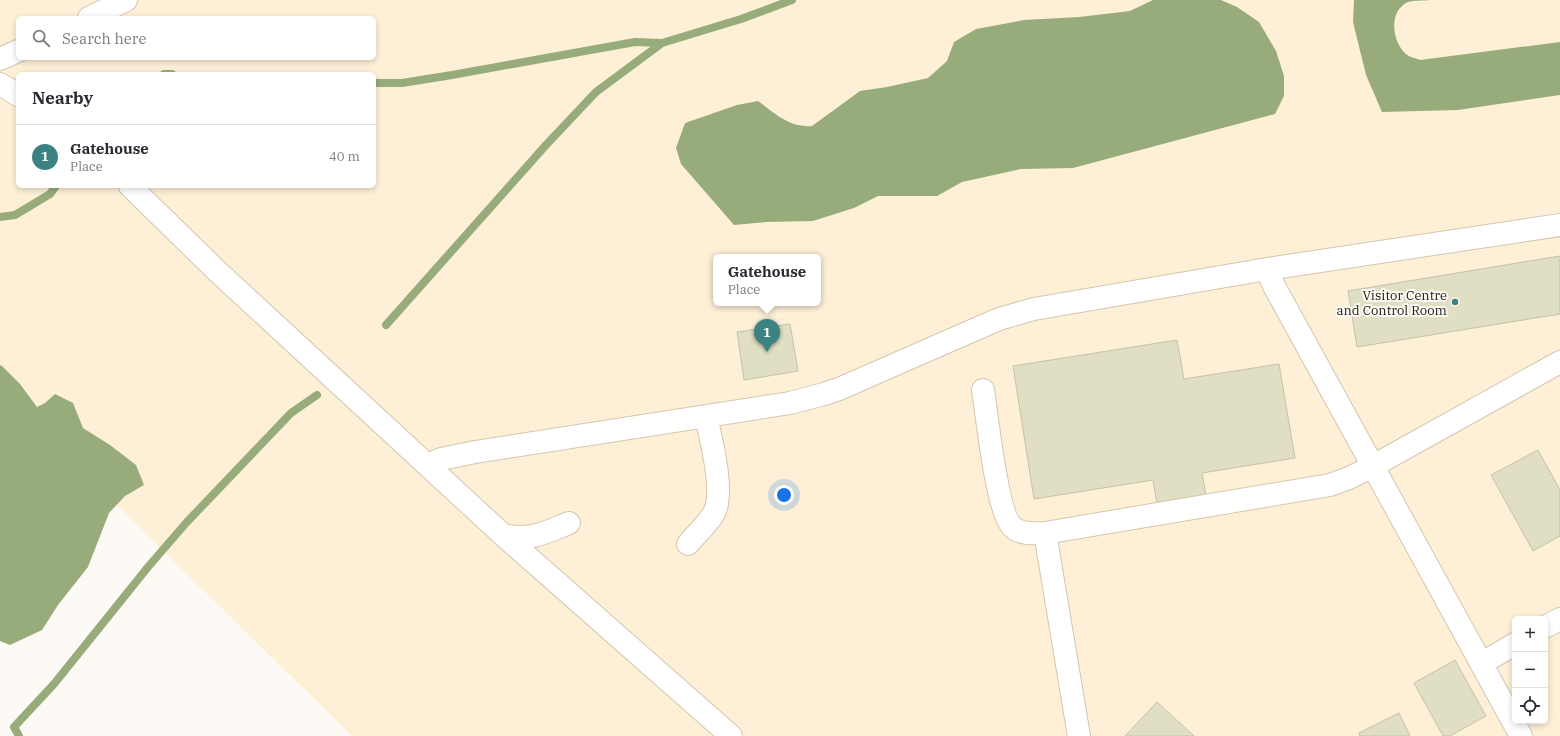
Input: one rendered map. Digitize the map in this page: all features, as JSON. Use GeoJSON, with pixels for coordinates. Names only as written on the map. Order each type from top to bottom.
{"type":"FeatureCollection","features":[{"type":"Feature","properties":{"kind":"lane"},"geometry":{"type":"LineString","coordinates":[[93,16],[126,0]]}},
{"type":"Feature","properties":{"kind":"lane"},"geometry":{"type":"LineString","coordinates":[[0,59],[16,52]]}},
{"type":"Feature","properties":{"kind":"lane"},"geometry":{"type":"LineString","coordinates":[[0,84],[16,94]]}},
{"type":"Feature","properties":{"kind":"lane"},"geometry":{"type":"LineString","coordinates":[[132,188],[217,271],[503,535],[731,736]]}},
{"type":"Feature","properties":{"kind":"lane"},"geometry":{"type":"LineString","coordinates":[[427,465],[441,459],[475,452],[790,403],[824,394],[1015,313],[1267,269],[1560,225]]}},
{"type":"Feature","properties":{"kind":"lane"},"geometry":{"type":"LineString","coordinates":[[1267,269],[1274,286],[1522,736]]}},
{"type":"Feature","properties":{"kind":"lane"},"geometry":{"type":"LineString","coordinates":[[983,390],[998,486],[1006,518],[1014,529],[1027,534],[1045,533],[1330,485],[1373,466],[1560,362]]}},
{"type":"Feature","properties":{"kind":"lane"},"geometry":{"type":"LineString","coordinates":[[688,544],[713,514],[719,498],[706,416]]}},
{"type":"Feature","properties":{"kind":"lane"},"geometry":{"type":"LineString","coordinates":[[503,535],[515,538],[528,538],[569,523]]}},
{"type":"Feature","properties":{"kind":"lane"},"geometry":{"type":"LineString","coordinates":[[1045,533],[1079,736]]}},
{"type":"Feature","properties":{"kind":"lane"},"geometry":{"type":"LineString","coordinates":[[1548,625],[1560,619]]}},
{"type":"Feature","properties":{"kind":"lane"},"geometry":{"type":"LineString","coordinates":[[1482,663],[1512,646]]}},
{"type":"Feature","properties":{"kind":"shaded area"},"geometry":{"type":"Polygon","coordinates":[[[0,0],[1560,0],[1560,736],[352,736],[0,391],[0,0]]]}},
{"type":"Feature","properties":{"kind":"shaded area"},"geometry":{"type":"Polygon","coordinates":[[[1153,0],[1221,0],[1237,7],[1259,22],[1276,51],[1284,76],[1284,96],[1275,114],[1073,168],[1021,169],[962,182],[937,196],[878,196],[854,208],[813,221],[766,222],[734,225],[681,164],[676,148],[685,123],[737,105],[758,101],[776,115],[789,122],[797,125],[812,126],[860,91],[928,78],[947,61],[954,42],[976,29],[1024,20],[1079,17],[1130,11],[1153,0]]]}},
{"type":"Feature","properties":{"kind":"shaded area"},"geometry":{"type":"Polygon","coordinates":[[[1354,0],[1430,0],[1408,2],[1397,12],[1395,19],[1395,35],[1401,49],[1407,55],[1420,60],[1560,42],[1560,95],[1458,110],[1382,112],[1366,75],[1353,22],[1354,0]]]}},
{"type":"Feature","properties":{"kind":"shaded area"},"geometry":{"type":"Polygon","coordinates":[[[1,365],[20,384],[37,407],[45,403],[55,394],[73,403],[83,428],[110,445],[136,465],[144,485],[125,496],[109,513],[88,567],[58,605],[42,630],[10,645],[0,641],[1,365]]]}},
{"type":"Feature","properties":{"kind":"building","name":"Visitor Centre and Control Room"},"geometry":{"type":"Polygon","coordinates":[[[1560,256],[1560,314],[1357,347],[1348,291],[1560,256]]]}},
{"type":"Feature","properties":{"kind":"building"},"geometry":{"type":"Polygon","coordinates":[[[790,324],[798,371],[744,380],[737,332],[790,324]]]}},
{"type":"Feature","properties":{"kind":"building"},"geometry":{"type":"Polygon","coordinates":[[[1177,340],[1184,379],[1279,364],[1295,458],[1202,473],[1206,496],[1157,504],[1153,480],[1034,499],[1013,366],[1177,340]]]}},
{"type":"Feature","properties":{"kind":"building"},"geometry":{"type":"Polygon","coordinates":[[[1538,450],[1560,490],[1560,536],[1533,551],[1491,475],[1538,450]]]}},
{"type":"Feature","properties":{"kind":"building"},"geometry":{"type":"Polygon","coordinates":[[[1455,660],[1486,716],[1450,736],[1443,736],[1414,683],[1455,660]]]}},
{"type":"Feature","properties":{"kind":"building"},"geometry":{"type":"Polygon","coordinates":[[[1157,702],[1194,736],[1125,736],[1157,702]]]}},
{"type":"Feature","properties":{"kind":"building"},"geometry":{"type":"Polygon","coordinates":[[[1399,713],[1410,736],[1360,736],[1359,733],[1399,713]]]}},
{"type":"Feature","properties":{"kind":"waterway"},"geometry":{"type":"LineString","coordinates":[[386,325],[546,145],[596,92],[662,43],[741,19],[792,0]]}},
{"type":"Feature","properties":{"kind":"waterway"},"geometry":{"type":"LineString","coordinates":[[376,83],[402,83],[635,42],[662,43]]}},
{"type":"Feature","properties":{"kind":"waterway"},"geometry":{"type":"LineString","coordinates":[[0,217],[15,215],[50,194],[54,188]]}},
{"type":"Feature","properties":{"kind":"waterway"},"geometry":{"type":"LineString","coordinates":[[19,736],[14,727],[54,684],[148,567],[186,523],[291,413],[317,395]]}},
{"type":"Feature","properties":{"kind":"place","name":"Visitor Centre and Control Room"},"geometry":{"type":"Point","coordinates":[1455,302]}},
{"type":"Feature","properties":{"kind":"place","name":"Gatehouse"},"geometry":{"type":"Point","coordinates":[767,352]}}]}
